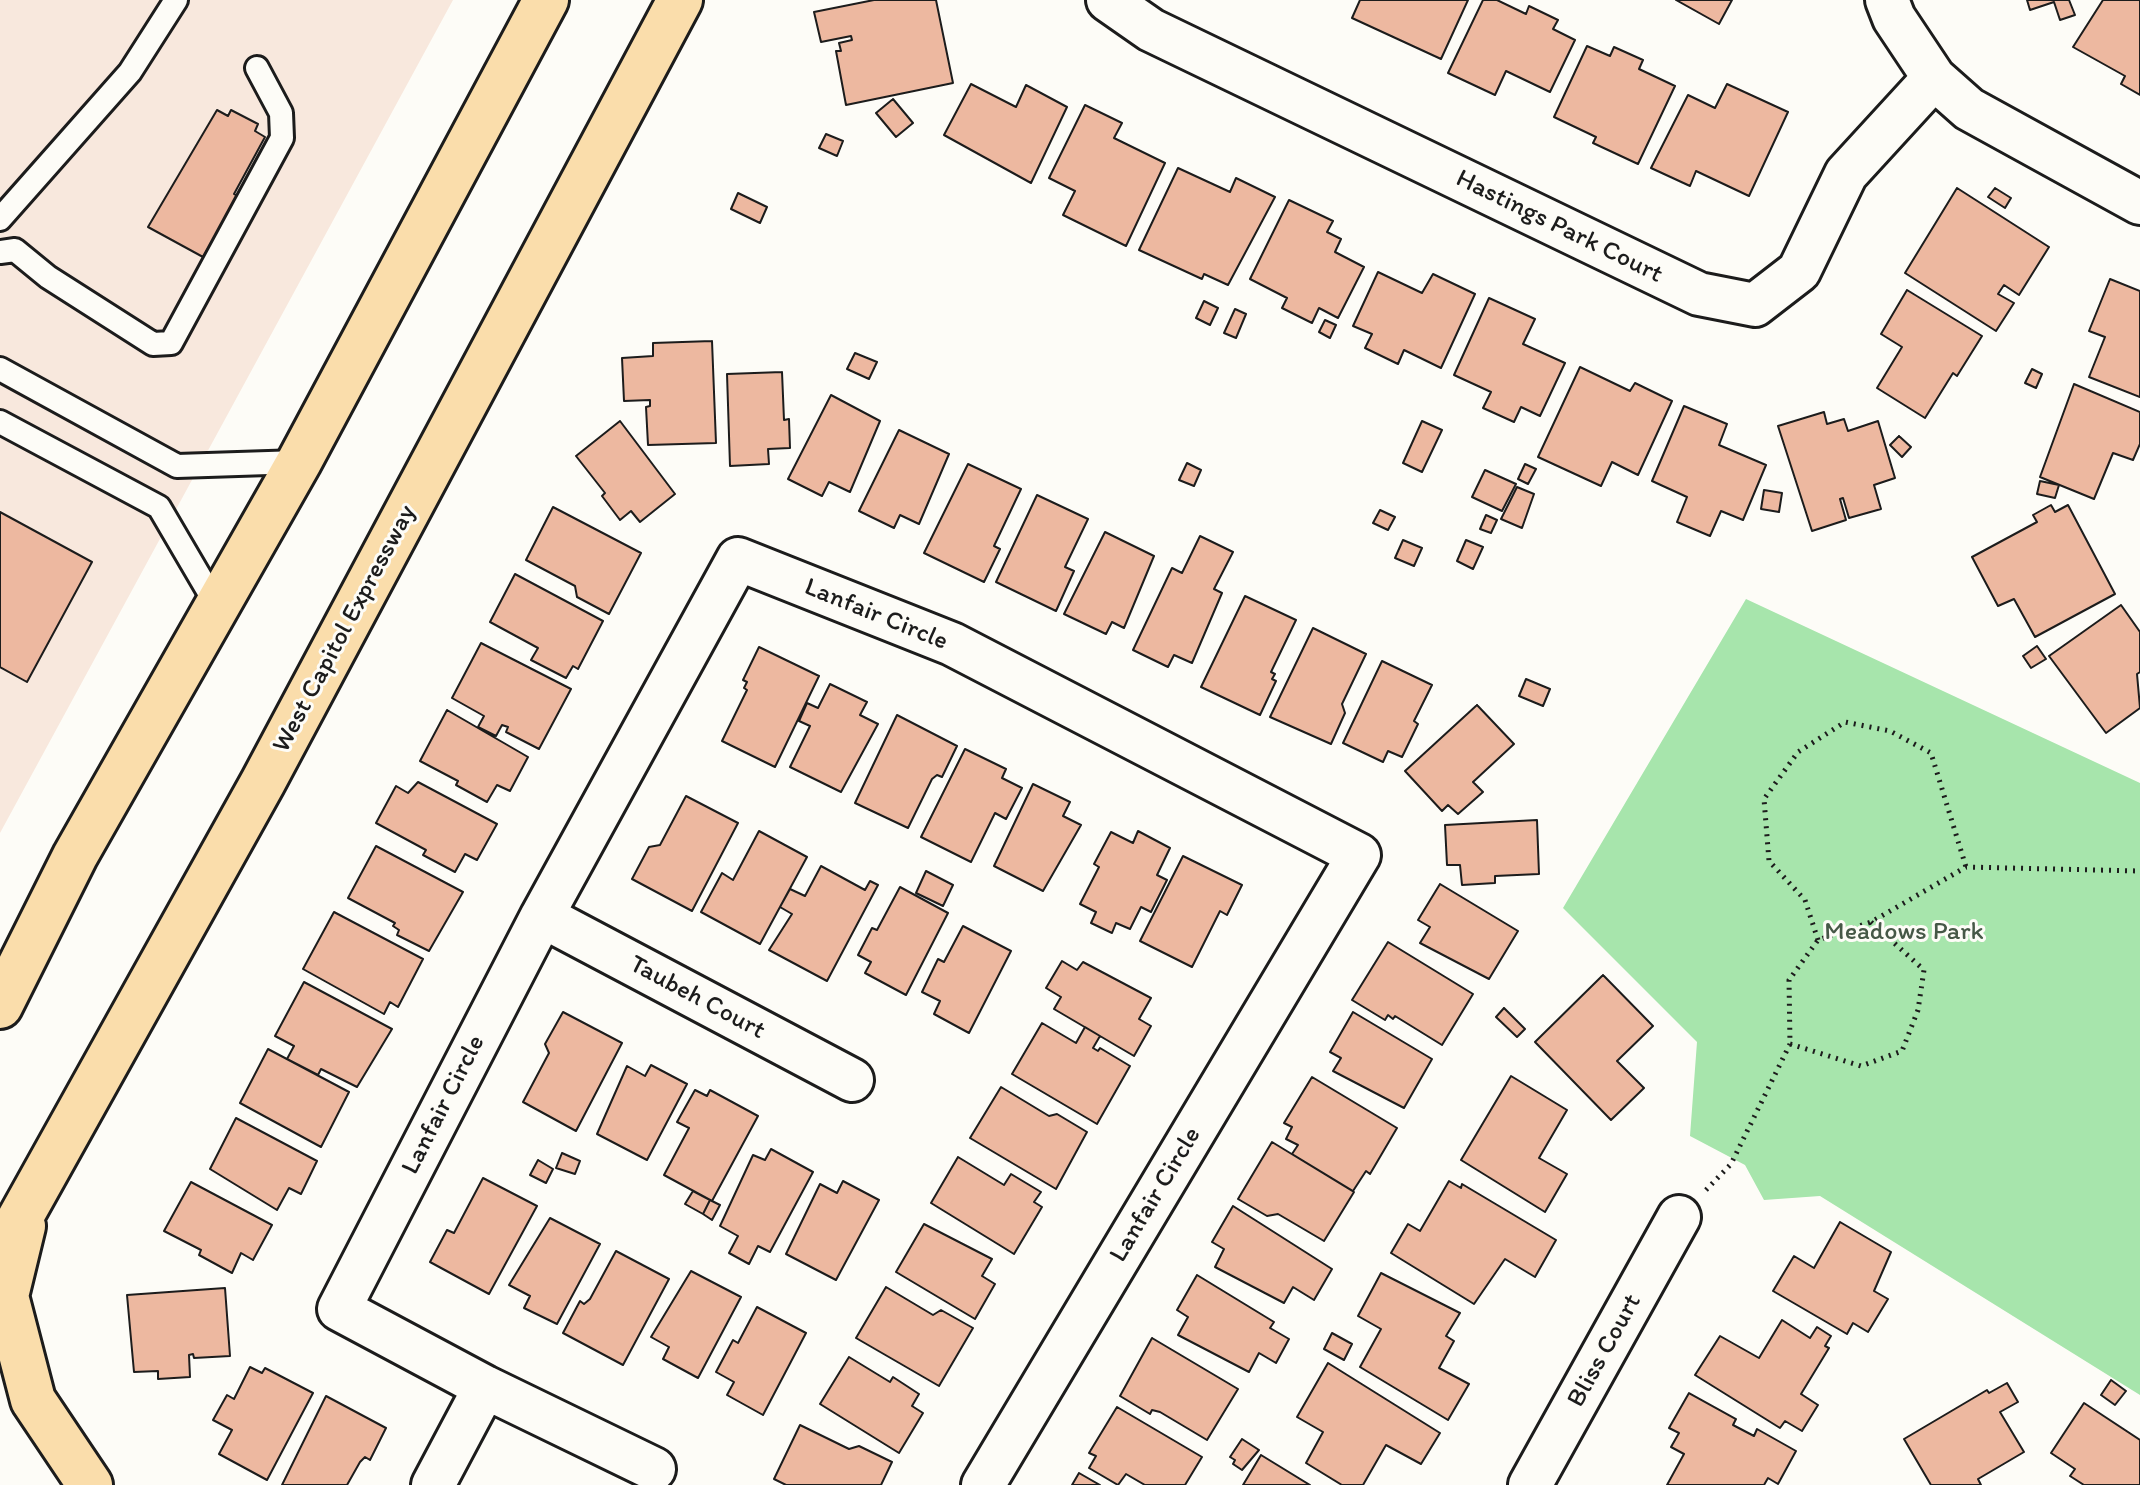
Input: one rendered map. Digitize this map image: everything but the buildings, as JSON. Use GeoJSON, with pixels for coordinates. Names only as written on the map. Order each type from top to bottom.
{"type":"FeatureCollection","features":[{"type":"Feature","properties":{"kind":"highway"},"geometry":{"type":"LineString","coordinates":[[0,1006],[75,856],[299,462],[546,0]]}},
{"type":"Feature","properties":{"kind":"highway","name":"West Capitol Expressway"},"geometry":{"type":"LineString","coordinates":[[0,1254],[263,782],[680,0]]}},
{"type":"Feature","properties":{"kind":"highway"},"geometry":{"type":"LineString","coordinates":[[26,1212],[6,1296],[33,1400],[90,1485]]}},
{"type":"Feature","properties":{"kind":"street","name":"Hastings Park Court"},"geometry":{"type":"LineString","coordinates":[[1108,0],[1151,30],[1699,294],[1755,305],[1799,271],[1846,174],[1934,78]]}},
{"type":"Feature","properties":{"kind":"street"},"geometry":{"type":"LineString","coordinates":[[1887,0],[1894,18],[1934,78],[1969,109],[2140,203]]}},
{"type":"Feature","properties":{"kind":"street","name":"Lanfair Circle"},"geometry":{"type":"LineString","coordinates":[[485,1387],[339,1309],[542,916],[738,559],[952,644],[1359,855],[983,1485]]}},
{"type":"Feature","properties":{"kind":"street","name":"Taubeh Court"},"geometry":{"type":"LineString","coordinates":[[542,916],[852,1080]]}},
{"type":"Feature","properties":{"kind":"street","name":"Bliss Court"},"geometry":{"type":"LineString","coordinates":[[1530,1485],[1679,1217]]}},
{"type":"Feature","properties":{"kind":"street"},"geometry":{"type":"LineString","coordinates":[[433,1485],[485,1387],[654,1469]]}},
{"type":"Feature","properties":{"kind":"lane"},"geometry":{"type":"LineString","coordinates":[[0,219],[130,72],[176,0]]}},
{"type":"Feature","properties":{"kind":"lane"},"geometry":{"type":"LineString","coordinates":[[0,252],[15,250],[48,277],[153,344],[171,343],[282,138],[281,113],[257,68]]}},
{"type":"Feature","properties":{"kind":"lane"},"geometry":{"type":"LineString","coordinates":[[0,369],[177,466],[299,462]]}},
{"type":"Feature","properties":{"kind":"lane"},"geometry":{"type":"LineString","coordinates":[[0,422],[159,507],[217,606]]}},
{"type":"Feature","properties":{"kind":"path"},"geometry":{"type":"LineString","coordinates":[[1818,940],[1805,900],[1769,861],[1764,799],[1798,752],[1845,722],[1890,731],[1931,753],[1966,867]]}},
{"type":"Feature","properties":{"kind":"path"},"geometry":{"type":"LineString","coordinates":[[1679,1217],[1731,1164],[1790,1044],[1789,980],[1818,940],[1871,922],[1966,867],[2140,871]]}},
{"type":"Feature","properties":{"kind":"path"},"geometry":{"type":"LineString","coordinates":[[1790,1044],[1861,1066],[1902,1051],[1918,1010],[1924,970],[1871,922]]}},
{"type":"Feature","properties":{"kind":"shaded area"},"geometry":{"type":"Polygon","coordinates":[[[0,0],[453,0],[0,833],[0,0]]]}},
{"type":"Feature","properties":{"kind":"green space","name":"Meadows Park"},"geometry":{"type":"Polygon","coordinates":[[[1746,599],[2140,783],[2140,1395],[1820,1196],[1764,1200],[1745,1165],[1690,1136],[1697,1042],[1563,908],[1746,599]]]}}]}
